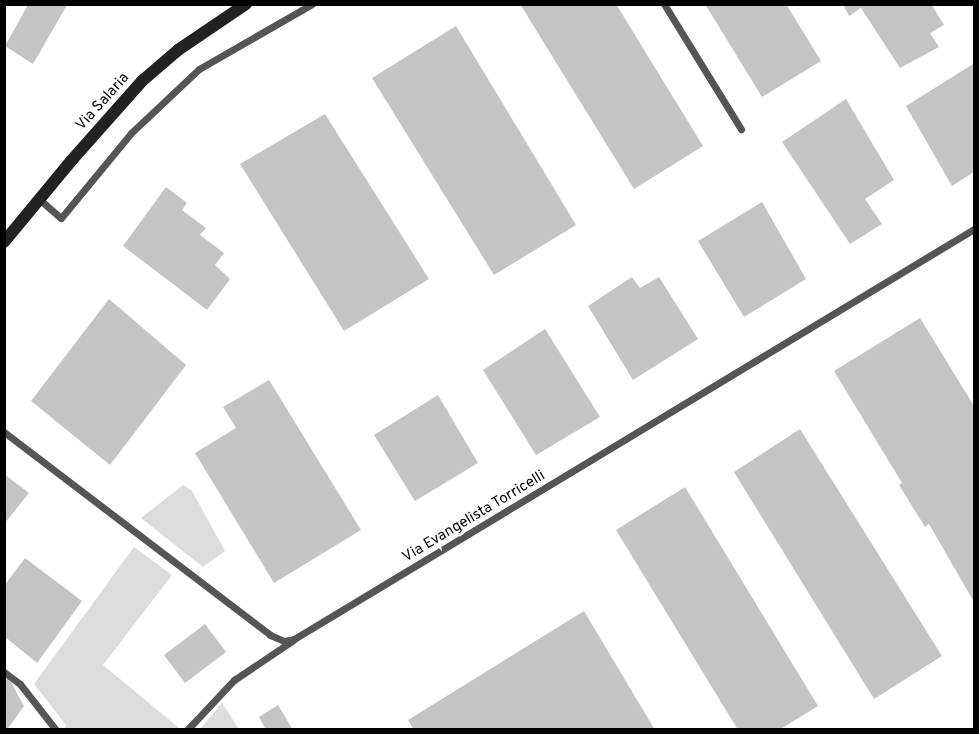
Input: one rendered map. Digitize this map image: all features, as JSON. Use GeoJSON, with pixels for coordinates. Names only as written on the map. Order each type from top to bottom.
{"type":"FeatureCollection","features":[{"type":"Feature","properties":{"kind":"main road","name":"Via Salaria"},"geometry":{"type":"LineString","coordinates":[[4,242],[142,81],[178,50],[246,4]]}},
{"type":"Feature","properties":{"kind":"lane"},"geometry":{"type":"LineString","coordinates":[[39,199],[61,218],[131,133],[199,69],[312,4]]}},
{"type":"Feature","properties":{"kind":"lane"},"geometry":{"type":"LineString","coordinates":[[664,4],[741,129]]}},
{"type":"Feature","properties":{"kind":"lane","name":"Via Evangelista Torricelli"},"geometry":{"type":"LineString","coordinates":[[187,729],[234,680],[294,639],[975,229]]}},
{"type":"Feature","properties":{"kind":"lane"},"geometry":{"type":"LineString","coordinates":[[4,432],[270,636],[284,641],[294,639]]}},
{"type":"Feature","properties":{"kind":"lane"},"geometry":{"type":"LineString","coordinates":[[4,672],[21,684],[56,729]]}},
{"type":"Feature","properties":{"kind":"shaded area"},"geometry":{"type":"Polygon","coordinates":[[[183,485],[192,491],[225,551],[203,567],[141,518],[183,485]]]}},
{"type":"Feature","properties":{"kind":"shaded area"},"geometry":{"type":"Polygon","coordinates":[[[134,547],[172,575],[103,665],[178,727],[176,730],[65,729],[66,725],[34,684],[134,547]]]}},
{"type":"Feature","properties":{"kind":"shaded area"},"geometry":{"type":"Polygon","coordinates":[[[222,703],[239,729],[200,729],[222,703]]]}},
{"type":"Feature","properties":{"kind":"building"},"geometry":{"type":"Polygon","coordinates":[[[520,4],[616,4],[703,146],[634,189],[520,4]]]}},
{"type":"Feature","properties":{"kind":"building"},"geometry":{"type":"Polygon","coordinates":[[[705,4],[786,4],[821,61],[762,97],[705,4]]]}},
{"type":"Feature","properties":{"kind":"building"},"geometry":{"type":"Polygon","coordinates":[[[843,4],[931,4],[944,25],[930,33],[939,47],[900,68],[861,8],[849,16],[843,4]]]}},
{"type":"Feature","properties":{"kind":"building"},"geometry":{"type":"Polygon","coordinates":[[[28,5],[67,5],[33,64],[5,46],[28,5]]]}},
{"type":"Feature","properties":{"kind":"building"},"geometry":{"type":"Polygon","coordinates":[[[456,26],[576,225],[494,275],[372,78],[456,26]]]}},
{"type":"Feature","properties":{"kind":"building"},"geometry":{"type":"Polygon","coordinates":[[[973,64],[974,172],[952,186],[906,106],[973,64]]]}},
{"type":"Feature","properties":{"kind":"building"},"geometry":{"type":"Polygon","coordinates":[[[846,99],[894,180],[865,199],[882,224],[850,244],[782,142],[846,99]]]}},
{"type":"Feature","properties":{"kind":"building"},"geometry":{"type":"Polygon","coordinates":[[[325,114],[429,279],[344,331],[240,164],[325,114]]]}},
{"type":"Feature","properties":{"kind":"building"},"geometry":{"type":"Polygon","coordinates":[[[166,187],[187,203],[182,210],[206,228],[200,235],[224,253],[215,265],[230,279],[207,310],[123,246],[166,187]]]}},
{"type":"Feature","properties":{"kind":"building"},"geometry":{"type":"Polygon","coordinates":[[[762,202],[806,279],[744,317],[698,241],[762,202]]]}},
{"type":"Feature","properties":{"kind":"building"},"geometry":{"type":"Polygon","coordinates":[[[632,277],[640,288],[659,277],[698,339],[633,380],[588,306],[632,277]]]}},
{"type":"Feature","properties":{"kind":"building"},"geometry":{"type":"Polygon","coordinates":[[[109,299],[186,365],[110,465],[31,401],[109,299]]]}},
{"type":"Feature","properties":{"kind":"building"},"geometry":{"type":"Polygon","coordinates":[[[920,318],[974,406],[974,602],[929,524],[925,527],[899,485],[902,483],[834,371],[920,318]]]}},
{"type":"Feature","properties":{"kind":"building"},"geometry":{"type":"Polygon","coordinates":[[[545,329],[600,417],[536,455],[483,370],[545,329]]]}},
{"type":"Feature","properties":{"kind":"building"},"geometry":{"type":"Polygon","coordinates":[[[269,380],[361,530],[274,583],[195,453],[236,428],[223,407],[269,380]]]}},
{"type":"Feature","properties":{"kind":"building"},"geometry":{"type":"Polygon","coordinates":[[[438,395],[478,463],[415,501],[374,435],[438,395]]]}},
{"type":"Feature","properties":{"kind":"building"},"geometry":{"type":"Polygon","coordinates":[[[800,429],[942,656],[874,699],[734,472],[800,429]]]}},
{"type":"Feature","properties":{"kind":"building"},"geometry":{"type":"Polygon","coordinates":[[[4,474],[29,493],[4,524],[4,474]]]}},
{"type":"Feature","properties":{"kind":"building"},"geometry":{"type":"Polygon","coordinates":[[[685,487],[818,706],[779,730],[738,730],[616,530],[685,487]]]}},
{"type":"Feature","properties":{"kind":"building"},"geometry":{"type":"Polygon","coordinates":[[[25,558],[82,601],[37,663],[4,636],[4,586],[25,558]]]}},
{"type":"Feature","properties":{"kind":"building"},"geometry":{"type":"Polygon","coordinates":[[[584,611],[655,730],[414,730],[408,720],[584,611]]]}},
{"type":"Feature","properties":{"kind":"building"},"geometry":{"type":"Polygon","coordinates":[[[205,624],[226,652],[185,683],[164,655],[205,624]]]}},
{"type":"Feature","properties":{"kind":"building"},"geometry":{"type":"Polygon","coordinates":[[[4,677],[11,682],[24,706],[7,730],[4,730],[4,677]]]}},
{"type":"Feature","properties":{"kind":"building"},"geometry":{"type":"Polygon","coordinates":[[[278,705],[293,730],[266,730],[259,717],[278,705]]]}}]}
